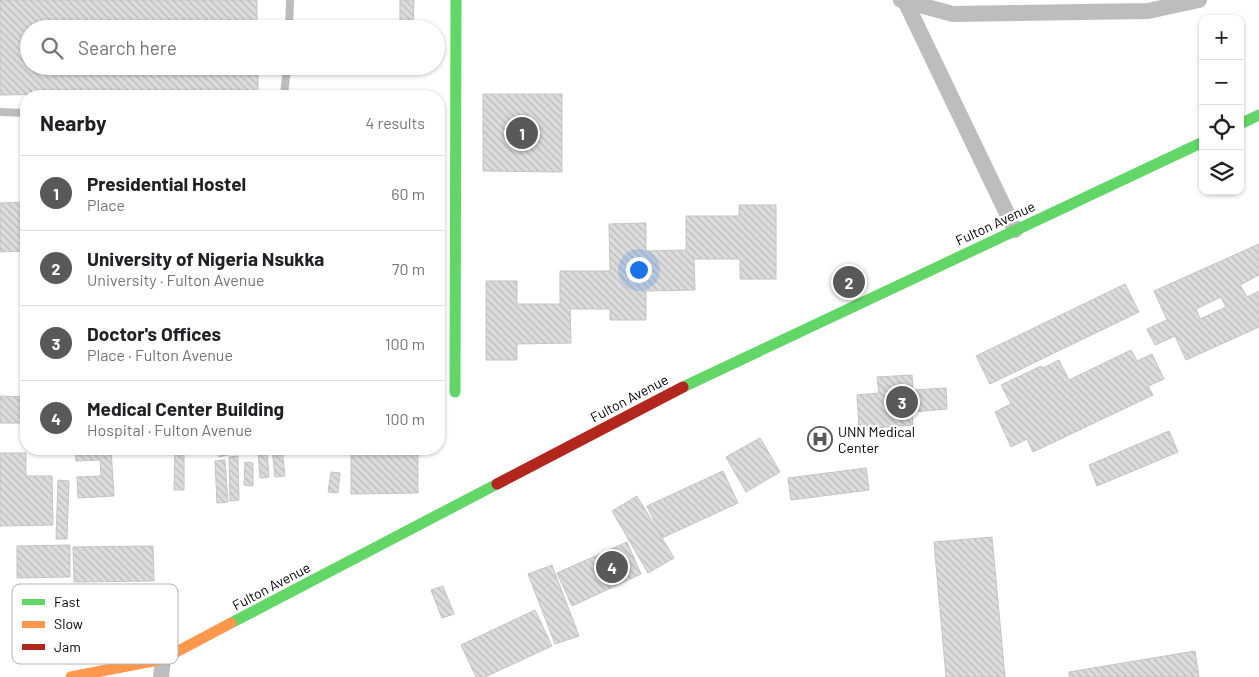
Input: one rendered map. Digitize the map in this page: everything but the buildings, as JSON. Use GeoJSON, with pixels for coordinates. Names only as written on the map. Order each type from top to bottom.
{"type":"FeatureCollection","features":[{"type":"Feature","properties":{"kind":"street"},"geometry":{"type":"LineString","coordinates":[[455,392],[456,0]]}},
{"type":"Feature","properties":{"kind":"street"},"geometry":{"type":"LineString","coordinates":[[903,1],[953,14],[1148,11],[1199,0]]}},
{"type":"Feature","properties":{"kind":"street"},"geometry":{"type":"LineString","coordinates":[[903,1],[1015,230]]}},
{"type":"Feature","properties":{"kind":"street"},"geometry":{"type":"LineString","coordinates":[[1244,122],[1259,115]]}},
{"type":"Feature","properties":{"kind":"street","name":"Fulton Avenue"},"geometry":{"type":"LineString","coordinates":[[178,651],[707,374],[1199,144]]}},
{"type":"Feature","properties":{"kind":"street","name":"Fulton Avenue"},"geometry":{"type":"LineString","coordinates":[[72,677],[138,664]]}},
{"type":"Feature","properties":{"kind":"street"},"geometry":{"type":"LineString","coordinates":[[161,677],[162,664]]}},
{"type":"Feature","properties":{"kind":"lane"},"geometry":{"type":"LineString","coordinates":[[289,20],[290,0]]}},
{"type":"Feature","properties":{"kind":"lane"},"geometry":{"type":"LineString","coordinates":[[285,90],[286,75]]}},
{"type":"Feature","properties":{"kind":"lane"},"geometry":{"type":"LineString","coordinates":[[0,112],[20,113]]}},
{"type":"Feature","properties":{"kind":"traffic: fast"},"geometry":{"type":"LineString","coordinates":[[455,392],[456,0]]}},
{"type":"Feature","properties":{"kind":"traffic: fast"},"geometry":{"type":"LineString","coordinates":[[1244,122],[1259,115]]}},
{"type":"Feature","properties":{"kind":"traffic: fast"},"geometry":{"type":"LineString","coordinates":[[683,387],[1199,144]]}},
{"type":"Feature","properties":{"kind":"traffic: fast"},"geometry":{"type":"LineString","coordinates":[[231,623],[497,484]]}},
{"type":"Feature","properties":{"kind":"traffic: slow"},"geometry":{"type":"LineString","coordinates":[[178,651],[231,623]]}},
{"type":"Feature","properties":{"kind":"traffic: slow"},"geometry":{"type":"LineString","coordinates":[[71,677],[137,664]]}},
{"type":"Feature","properties":{"kind":"traffic: jam"},"geometry":{"type":"LineString","coordinates":[[497,484],[683,387]]}},
{"type":"Feature","properties":{"kind":"place","name":"Presidential Hostel"},"geometry":{"type":"Point","coordinates":[522,133]}},
{"type":"Feature","properties":{"kind":"place","name":"University of Nigeria Nsukka"},"geometry":{"type":"Point","coordinates":[849,282]}},
{"type":"Feature","properties":{"kind":"place","name":"Doctor's Offices"},"geometry":{"type":"Point","coordinates":[902,402]}},
{"type":"Feature","properties":{"kind":"place","name":"UNN Medical Center"},"geometry":{"type":"Point","coordinates":[820,439]}},
{"type":"Feature","properties":{"kind":"place","name":"Medical Center Building"},"geometry":{"type":"Point","coordinates":[612,567]}}]}
